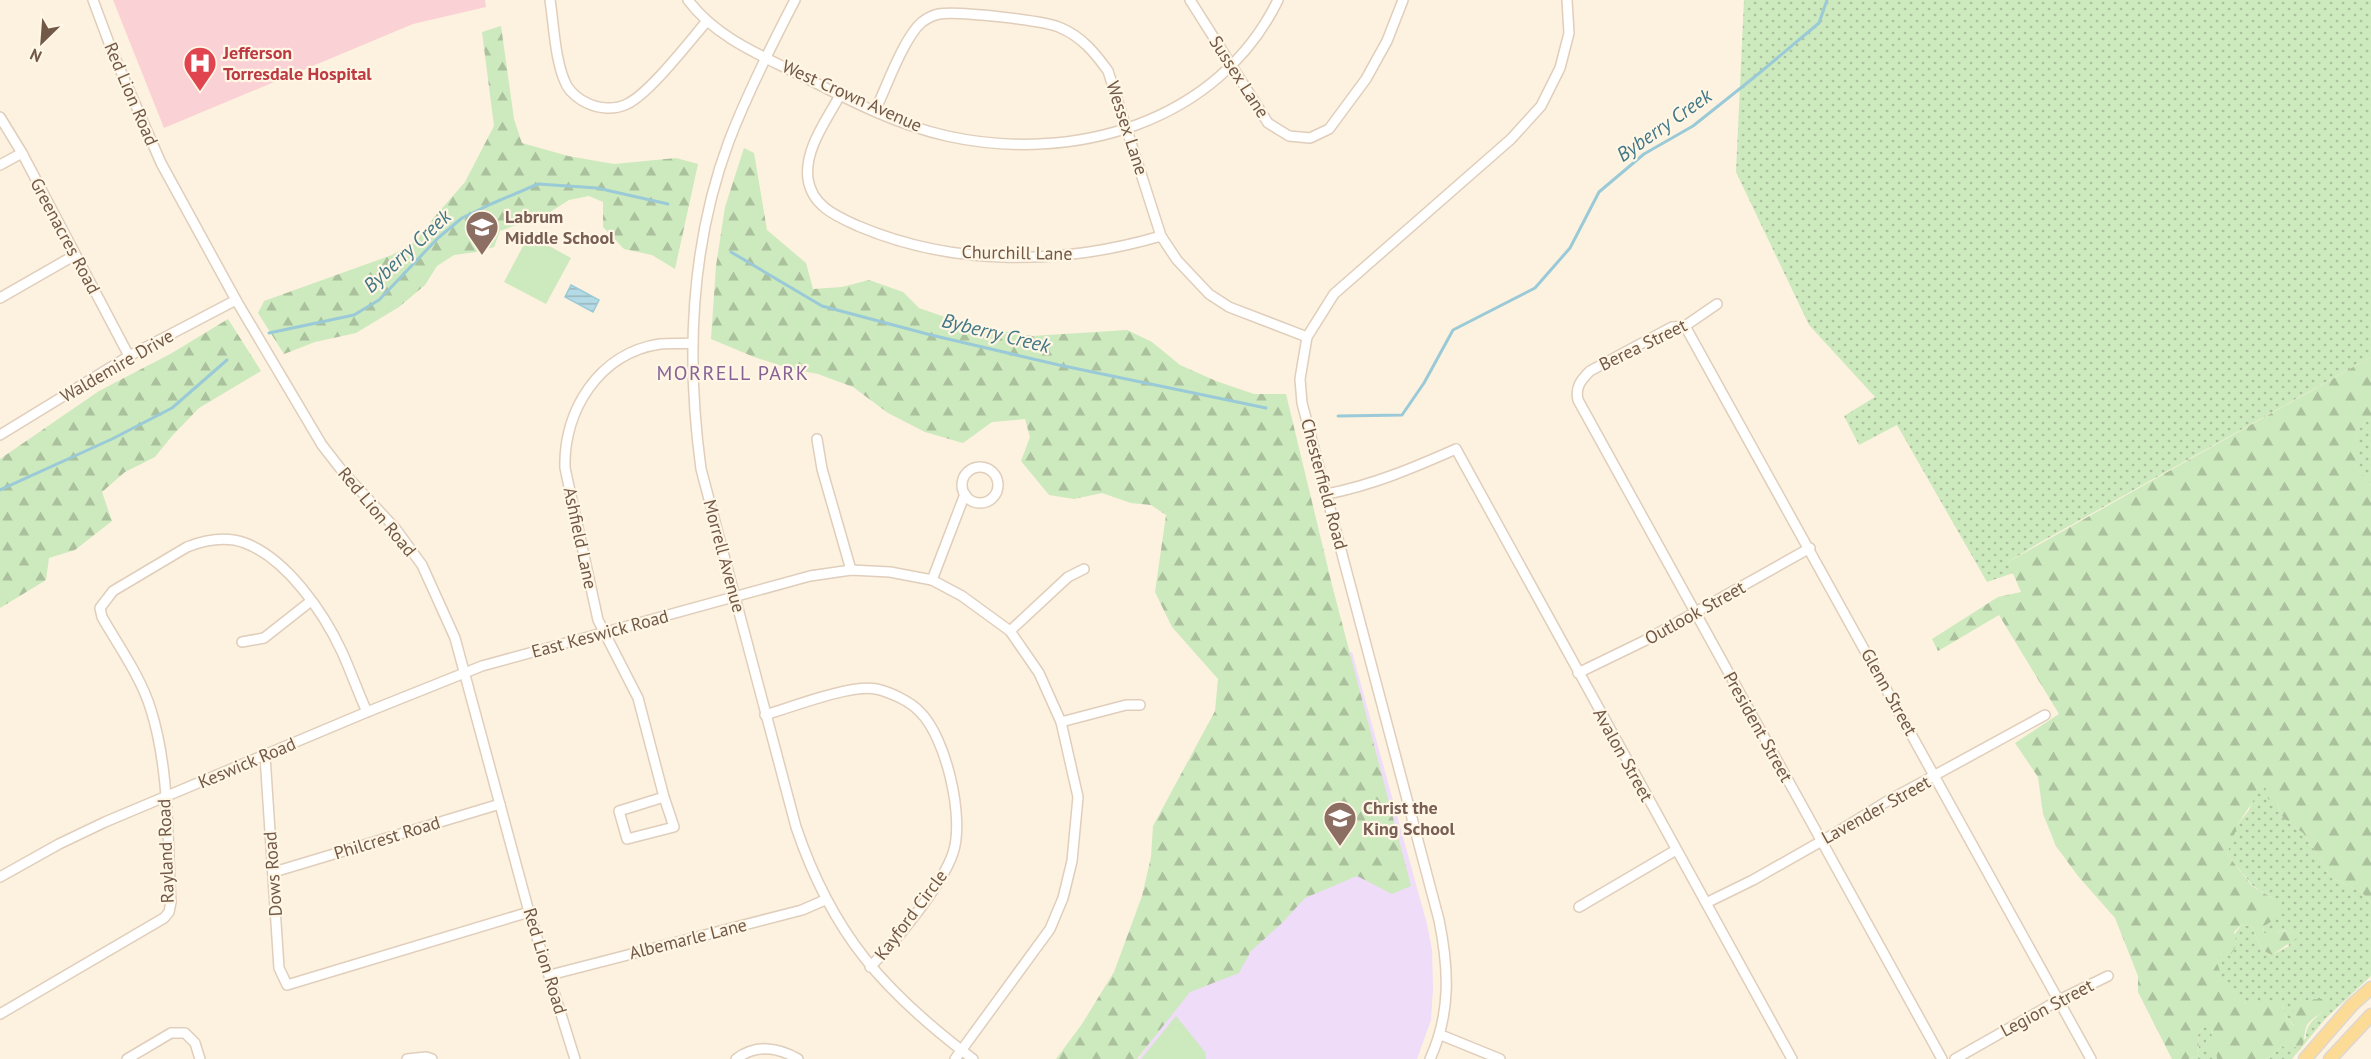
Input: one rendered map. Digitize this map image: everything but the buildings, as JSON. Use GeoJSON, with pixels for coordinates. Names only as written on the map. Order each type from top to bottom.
{"type":"FeatureCollection","features":[{"type":"Feature","properties":{"kind":"main road"},"geometry":{"type":"LineString","coordinates":[[2306,1059],[2352,1005],[2371,988]]}},
{"type":"Feature","properties":{"kind":"main road"},"geometry":{"type":"LineString","coordinates":[[2330,1059],[2371,1015]]}},
{"type":"Feature","properties":{"kind":"street","name":"Red Lion Road"},"geometry":{"type":"LineString","coordinates":[[93,0],[112,51],[161,163],[236,300],[322,445],[343,472],[395,528],[422,565],[456,638],[529,912],[575,1059]]}},
{"type":"Feature","properties":{"kind":"street"},"geometry":{"type":"LineString","coordinates":[[550,0],[561,72],[567,88],[580,100],[596,107],[626,105],[640,96],[707,21]]}},
{"type":"Feature","properties":{"kind":"street","name":"West Crown Avenue"},"geometry":{"type":"LineString","coordinates":[[688,0],[720,32],[765,57],[875,111],[945,136],[987,143],[1026,146],[1101,137],[1149,121],[1194,97],[1232,66],[1261,31],[1278,0]]}},
{"type":"Feature","properties":{"kind":"street","name":"Morrell Avenue"},"geometry":{"type":"LineString","coordinates":[[795,0],[765,57],[729,141],[714,190],[699,263],[692,343],[693,402],[701,469],[796,826],[825,900],[870,967],[911,1010],[973,1059]]}},
{"type":"Feature","properties":{"kind":"street","name":"Sussex Lane"},"geometry":{"type":"LineString","coordinates":[[1190,0],[1268,123],[1289,136],[1310,138],[1329,129],[1366,79],[1387,41],[1403,0]]}},
{"type":"Feature","properties":{"kind":"street","name":"Chesterfield Road"},"geometry":{"type":"LineString","coordinates":[[1430,1059],[1441,1035],[1445,1005],[1446,957],[1439,920],[1302,403],[1300,379],[1307,337],[1334,294],[1511,139],[1541,106],[1560,68],[1569,33],[1567,0]]}},
{"type":"Feature","properties":{"kind":"street","name":"Wessex Lane"},"geometry":{"type":"LineString","coordinates":[[875,111],[912,33],[923,21],[938,14],[1043,22],[1060,27],[1076,36],[1092,50],[1108,70],[1161,236],[1177,261],[1209,294],[1245,314],[1307,337]]}},
{"type":"Feature","properties":{"kind":"street","name":"Churchill Lane"},"geometry":{"type":"LineString","coordinates":[[840,95],[816,140],[809,158],[808,169],[808,181],[815,198],[831,214],[896,240],[951,252],[984,255],[1032,257],[1087,254],[1161,236]]}},
{"type":"Feature","properties":{"kind":"street","name":"Greenacres Road"},"geometry":{"type":"LineString","coordinates":[[0,117],[22,153],[129,356]]}},
{"type":"Feature","properties":{"kind":"street"},"geometry":{"type":"LineString","coordinates":[[0,165],[22,153]]}},
{"type":"Feature","properties":{"kind":"street"},"geometry":{"type":"LineString","coordinates":[[0,298],[75,255]]}},
{"type":"Feature","properties":{"kind":"street","name":"Waldemire Drive"},"geometry":{"type":"LineString","coordinates":[[0,435],[129,356],[236,300]]}},
{"type":"Feature","properties":{"kind":"street","name":"Berea Street"},"geometry":{"type":"LineString","coordinates":[[1576,393],[1582,378],[1590,371],[1672,327],[1685,326],[1717,304]]}},
{"type":"Feature","properties":{"kind":"street","name":"Glenn Street"},"geometry":{"type":"LineString","coordinates":[[1685,326],[2091,1059]]}},
{"type":"Feature","properties":{"kind":"street","name":"Ashfield Lane"},"geometry":{"type":"LineString","coordinates":[[664,797],[619,811],[627,839],[674,827],[638,698],[598,620],[565,468],[569,428],[587,390],[614,364],[625,357],[659,345],[692,343]]}},
{"type":"Feature","properties":{"kind":"street","name":"President Street"},"geometry":{"type":"LineString","coordinates":[[1576,393],[1694,612],[1942,1059]]}},
{"type":"Feature","properties":{"kind":"street"},"geometry":{"type":"LineString","coordinates":[[817,439],[822,469],[851,570]]}},
{"type":"Feature","properties":{"kind":"street","name":"Avalon Street"},"geometry":{"type":"LineString","coordinates":[[1327,494],[1395,476],[1456,449],[1792,1059]]}},
{"type":"Feature","properties":{"kind":"street"},"geometry":{"type":"LineString","coordinates":[[932,580],[965,494]]}},
{"type":"Feature","properties":{"kind":"street","name":"Rayland Road"},"geometry":{"type":"LineString","coordinates":[[0,1014],[164,918],[169,912],[171,902],[165,798],[158,738],[150,708],[102,617],[101,606],[113,591],[186,547],[208,540],[245,543],[265,554],[297,584],[311,601]]}},
{"type":"Feature","properties":{"kind":"street","name":"Outlook Street"},"geometry":{"type":"LineString","coordinates":[[1578,674],[1644,642],[1810,548]]}},
{"type":"Feature","properties":{"kind":"street"},"geometry":{"type":"LineString","coordinates":[[1010,631],[1068,577],[1084,569]]}},
{"type":"Feature","properties":{"kind":"street","name":"East Keswick Road"},"geometry":{"type":"LineString","coordinates":[[465,673],[482,666],[810,576],[851,570],[891,572],[932,580],[962,596],[1010,631],[1039,673],[1061,722],[1078,797],[1072,861],[1063,898],[1050,929],[956,1059]]}},
{"type":"Feature","properties":{"kind":"street"},"geometry":{"type":"LineString","coordinates":[[242,642],[264,638],[311,601],[342,652],[367,712]]}},
{"type":"Feature","properties":{"kind":"street","name":"Keswick Road"},"geometry":{"type":"LineString","coordinates":[[0,877],[59,843],[367,712],[465,673]]}},
{"type":"Feature","properties":{"kind":"street","name":"Kayford Circle"},"geometry":{"type":"LineString","coordinates":[[765,715],[856,689],[875,689],[897,697],[920,711],[936,731],[957,803],[958,828],[954,851],[941,878],[890,947],[870,967]]}},
{"type":"Feature","properties":{"kind":"street"},"geometry":{"type":"LineString","coordinates":[[1061,722],[1126,705],[1140,705]]}},
{"type":"Feature","properties":{"kind":"street","name":"Lavender Street"},"geometry":{"type":"LineString","coordinates":[[1706,903],[1753,880],[1884,803],[2045,715]]}},
{"type":"Feature","properties":{"kind":"street","name":"Dows Road"},"geometry":{"type":"LineString","coordinates":[[265,756],[279,968],[287,985],[529,912]]}},
{"type":"Feature","properties":{"kind":"street","name":"Philcrest Road"},"geometry":{"type":"LineString","coordinates":[[274,873],[500,804]]}},
{"type":"Feature","properties":{"kind":"street"},"geometry":{"type":"LineString","coordinates":[[1579,907],[1676,850]]}},
{"type":"Feature","properties":{"kind":"street","name":"Albemarle Lane"},"geometry":{"type":"LineString","coordinates":[[550,975],[802,910],[825,900]]}},
{"type":"Feature","properties":{"kind":"street","name":"Legion Street"},"geometry":{"type":"LineString","coordinates":[[1955,1059],[2059,1000],[2108,976]]}},
{"type":"Feature","properties":{"kind":"street"},"geometry":{"type":"LineString","coordinates":[[127,1059],[171,1033],[185,1033],[195,1043],[200,1059]]}},
{"type":"Feature","properties":{"kind":"street"},"geometry":{"type":"LineString","coordinates":[[1441,1035],[1500,1059]]}},
{"type":"Feature","properties":{"kind":"street"},"geometry":{"type":"LineString","coordinates":[[736,1059],[743,1054],[762,1048],[782,1050],[798,1059]]}},
{"type":"Feature","properties":{"kind":"street"},"geometry":{"type":"LineString","coordinates":[[407,1059],[426,1057],[432,1059]]}},
{"type":"Feature","properties":{"kind":"shaded area","name":"Jefferson Torresdale Hospital"},"geometry":{"type":"Polygon","coordinates":[[[113,0],[485,0],[486,7],[413,24],[164,128],[113,0]]]}},
{"type":"Feature","properties":{"kind":"shaded area","name":"Christ the King School"},"geometry":{"type":"Polygon","coordinates":[[[1352,652],[1427,924],[1432,950],[1431,1020],[1417,1059],[1138,1059],[1177,1006],[1300,664],[1352,652]]]}},
{"type":"Feature","properties":{"kind":"green space"},"geometry":{"type":"Polygon","coordinates":[[[1744,0],[2371,0],[2371,357],[2039,543],[2008,562],[2013,573],[1987,582],[1897,425],[1859,445],[1844,416],[1875,397],[1809,325],[1736,172],[1744,0]]]}},
{"type":"Feature","properties":{"kind":"green space"},"geometry":{"type":"Polygon","coordinates":[[[501,26],[514,119],[522,143],[568,156],[614,164],[676,158],[698,164],[675,269],[652,255],[624,249],[603,227],[603,202],[589,196],[569,200],[547,214],[500,231],[494,247],[454,255],[437,266],[425,285],[399,307],[356,333],[315,342],[284,354],[258,313],[264,301],[392,255],[416,241],[465,182],[494,126],[482,32],[501,26]]]}},
{"type":"Feature","properties":{"kind":"green space"},"geometry":{"type":"Polygon","coordinates":[[[744,148],[754,153],[767,230],[806,263],[813,289],[842,287],[869,280],[903,292],[919,308],[968,325],[1032,336],[1127,330],[1152,342],[1180,365],[1216,381],[1254,394],[1286,394],[1332,585],[1411,886],[1392,894],[1357,876],[1305,898],[1251,951],[1239,973],[1190,992],[1137,1059],[1056,1059],[1082,1024],[1114,972],[1142,896],[1151,857],[1153,826],[1215,711],[1218,679],[1172,627],[1155,592],[1166,515],[1151,505],[1131,503],[1102,493],[1074,499],[1049,495],[1021,461],[1030,437],[1025,419],[992,422],[963,443],[925,432],[888,413],[853,387],[818,374],[791,369],[754,357],[711,339],[716,266],[725,207],[744,148]]]}},
{"type":"Feature","properties":{"kind":"green space"},"geometry":{"type":"Polygon","coordinates":[[[529,235],[571,258],[546,304],[504,282],[529,235]]]}},
{"type":"Feature","properties":{"kind":"green space"},"geometry":{"type":"Polygon","coordinates":[[[228,319],[261,371],[199,408],[155,457],[125,472],[102,492],[112,521],[75,550],[49,558],[46,580],[0,608],[0,459],[99,391],[172,353],[228,319]]]}},
{"type":"Feature","properties":{"kind":"green space"},"geometry":{"type":"Polygon","coordinates":[[[2371,357],[2371,418],[2356,431],[2360,472],[2371,486],[2371,902],[2361,892],[2332,878],[2303,833],[2283,818],[2277,803],[2268,799],[2265,786],[2257,787],[2255,798],[2238,824],[2227,854],[2252,886],[2274,899],[2279,909],[2272,921],[2263,927],[2264,933],[2294,930],[2297,938],[2272,955],[2262,950],[2252,927],[2242,924],[2234,932],[2237,945],[2231,954],[2221,953],[2216,960],[2220,971],[2217,975],[2242,1005],[2247,1000],[2261,1004],[2274,999],[2282,1005],[2286,1017],[2294,1026],[2294,1011],[2299,1004],[2317,999],[2326,999],[2329,1003],[2307,1025],[2300,1050],[2295,1047],[2288,1050],[2282,1046],[2267,1059],[2217,1059],[2216,1053],[2209,1051],[2206,1040],[2212,1037],[2211,1026],[2204,1026],[2198,1035],[2199,1055],[2188,1059],[2172,1059],[2138,992],[2138,976],[2115,918],[2078,876],[2056,846],[2043,814],[2038,777],[2015,743],[2059,714],[1999,615],[1938,651],[1932,639],[1998,597],[2021,592],[2008,562],[2371,357]]]}},
{"type":"Feature","properties":{"kind":"green space"},"geometry":{"type":"Polygon","coordinates":[[[2371,418],[2371,486],[2359,472],[2356,431],[2371,418]]]}},
{"type":"Feature","properties":{"kind":"green space"},"geometry":{"type":"Polygon","coordinates":[[[2257,786],[2265,786],[2277,803],[2283,818],[2303,833],[2332,878],[2361,892],[2371,902],[2371,976],[2325,1019],[2292,1059],[2267,1059],[2282,1046],[2295,1047],[2306,1038],[2308,1027],[2328,1003],[2294,1010],[2295,1026],[2286,1017],[2282,1005],[2254,1004],[2247,1000],[2242,1005],[2217,975],[2216,960],[2242,924],[2252,927],[2262,950],[2272,955],[2289,946],[2286,930],[2264,934],[2263,927],[2272,921],[2274,899],[2253,886],[2227,854],[2238,824],[2249,810],[2257,786]]]}},
{"type":"Feature","properties":{"kind":"green space"},"geometry":{"type":"Polygon","coordinates":[[[1176,1016],[1205,1052],[1206,1059],[1141,1059],[1176,1016]]]}},
{"type":"Feature","properties":{"kind":"green space"},"geometry":{"type":"Polygon","coordinates":[[[2204,1026],[2211,1026],[2212,1037],[2206,1041],[2216,1053],[2217,1059],[2188,1059],[2199,1055],[2198,1035],[2204,1026]]]}},
{"type":"Feature","properties":{"kind":"water"},"geometry":{"type":"Polygon","coordinates":[[[571,285],[599,300],[593,312],[565,297],[571,285]]]}},
{"type":"Feature","properties":{"kind":"waterway","name":"Byberry Creek"},"geometry":{"type":"LineString","coordinates":[[1338,416],[1402,415],[1424,383],[1453,330],[1535,288],[1570,248],[1599,192],[1644,154],[1693,126],[1819,23],[1827,0]]}},
{"type":"Feature","properties":{"kind":"waterway","name":"Byberry Creek"},"geometry":{"type":"LineString","coordinates":[[269,333],[354,315],[379,300],[438,238],[462,218],[538,184],[597,188],[668,204]]}},
{"type":"Feature","properties":{"kind":"waterway","name":"Byberry Creek"},"geometry":{"type":"LineString","coordinates":[[731,252],[822,306],[931,335],[1059,365],[1266,408]]}},
{"type":"Feature","properties":{"kind":"waterway","name":"Byberry Creek"},"geometry":{"type":"LineString","coordinates":[[0,490],[112,439],[172,408],[227,360]]}},
{"type":"Feature","properties":{"kind":"place","name":"Jefferson Torresdale Hospital"},"geometry":{"type":"Point","coordinates":[200,92]}},
{"type":"Feature","properties":{"kind":"place","name":"Labrum Middle School"},"geometry":{"type":"Point","coordinates":[482,256]}},
{"type":"Feature","properties":{"kind":"place","name":"Christ the King School"},"geometry":{"type":"Point","coordinates":[1340,847]}},
{"type":"Feature","properties":{"kind":"district","name":"MORRELL PARK"},"geometry":{"type":"Point","coordinates":[733,373]}}]}
